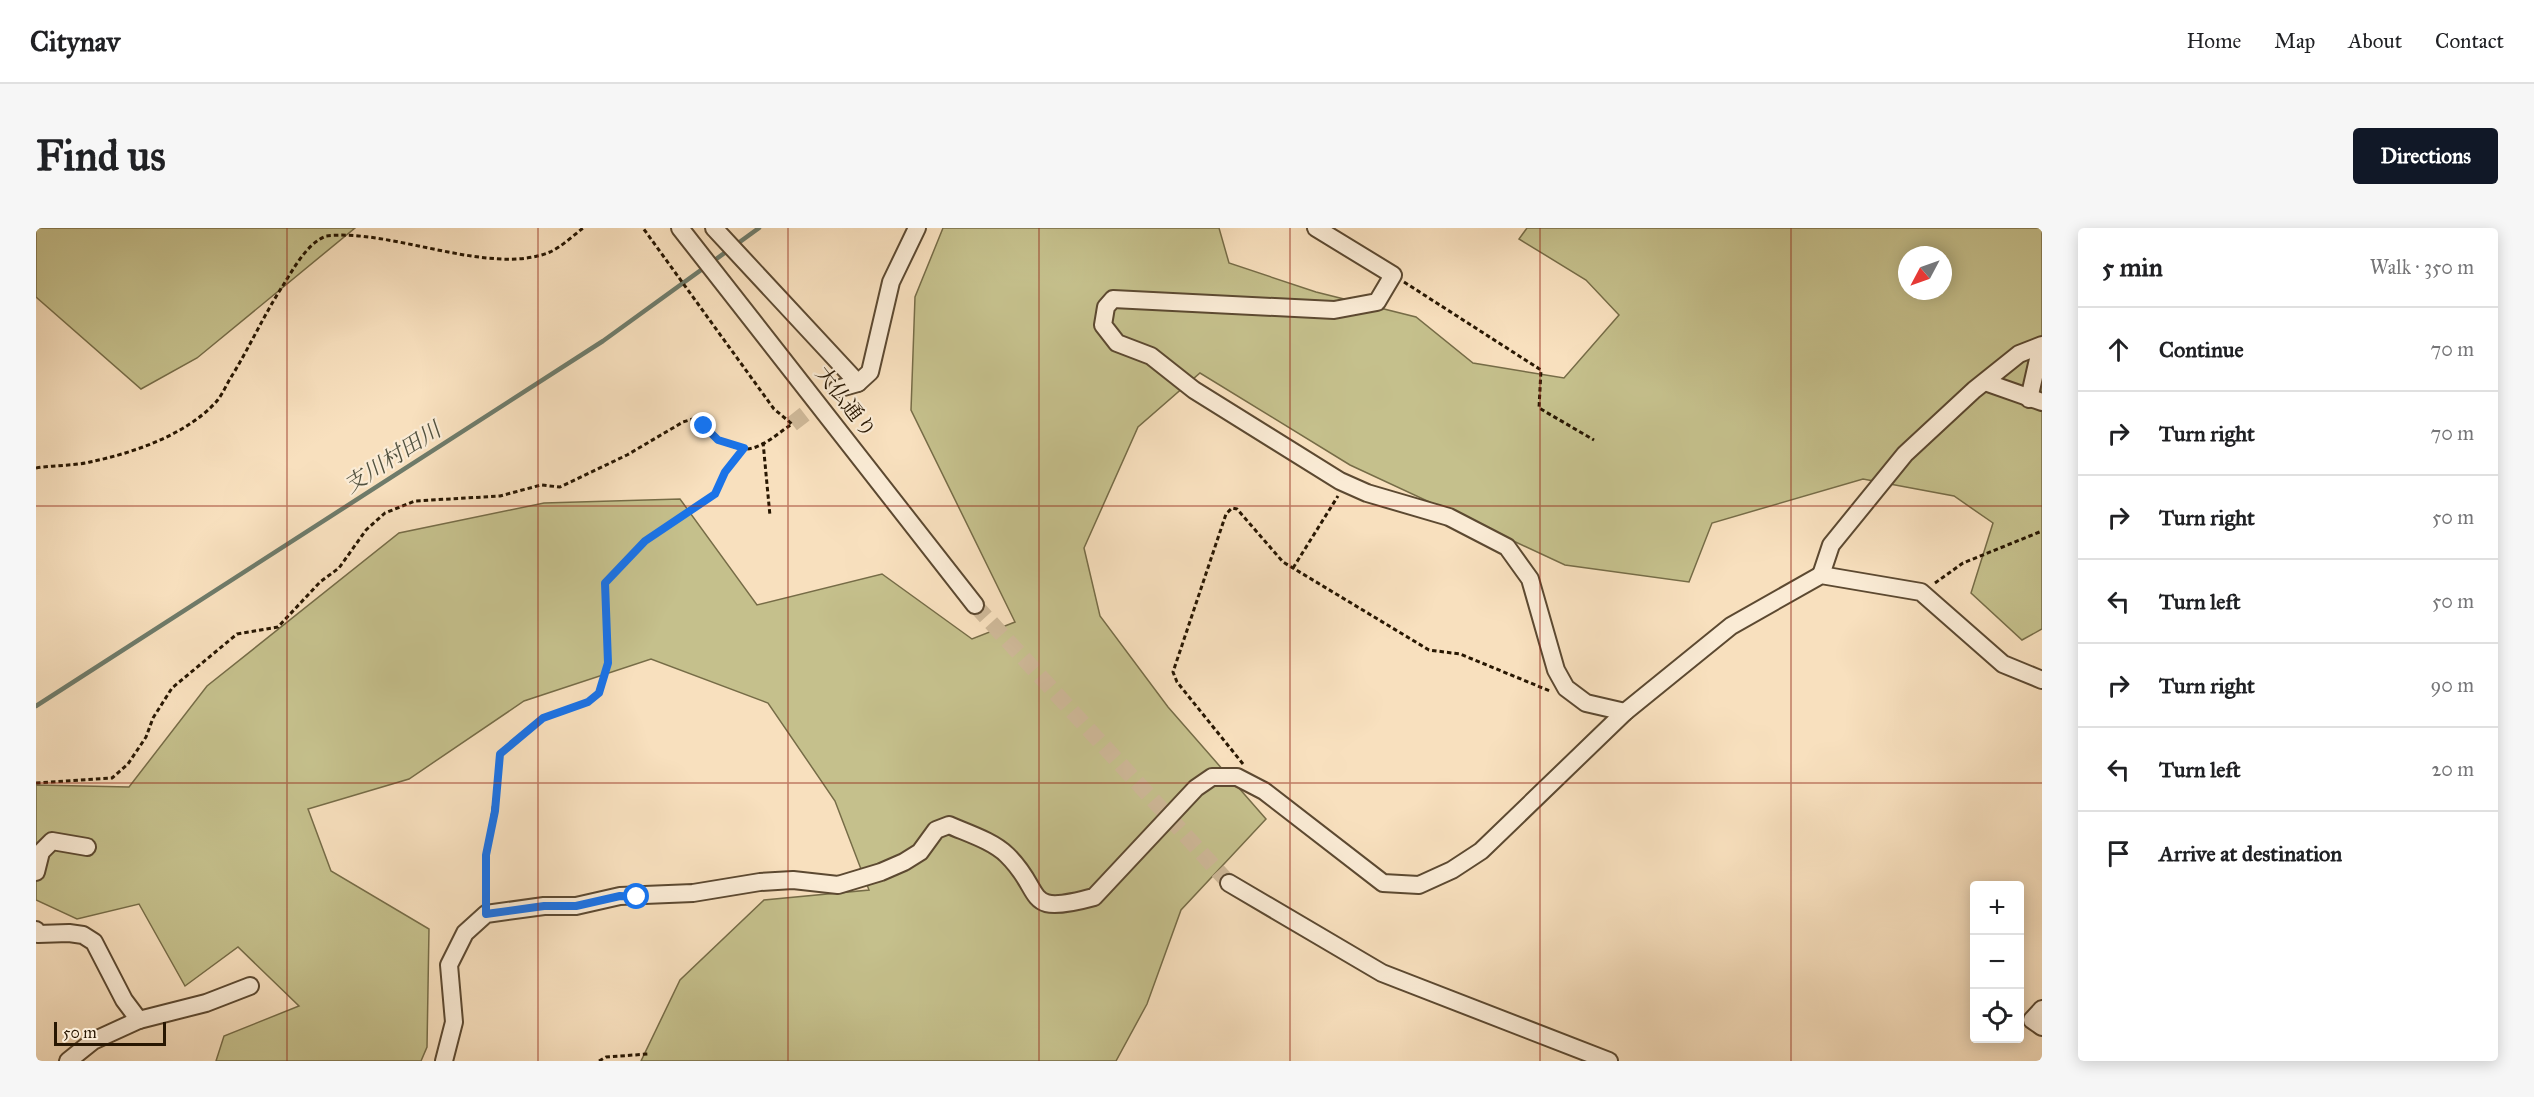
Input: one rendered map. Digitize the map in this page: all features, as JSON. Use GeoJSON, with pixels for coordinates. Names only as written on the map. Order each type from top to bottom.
{"type":"FeatureCollection","features":[{"type":"Feature","properties":{"kind":"street","name":"大仏通り"},"geometry":{"type":"LineString","coordinates":[[680,228],[975,605]]}},
{"type":"Feature","properties":{"kind":"street"},"geometry":{"type":"LineString","coordinates":[[837,389],[858,383],[870,372],[891,282],[917,228]]}},
{"type":"Feature","properties":{"kind":"street"},"geometry":{"type":"LineString","coordinates":[[1316,228],[1393,275],[1377,302],[1334,310],[1113,299],[1106,307],[1103,325],[1117,343],[1151,356],[1194,390],[1346,484],[1366,494],[1449,517],[1507,547],[1530,579],[1556,670],[1566,688],[1586,703],[1625,712]]}},
{"type":"Feature","properties":{"kind":"street"},"geometry":{"type":"LineString","coordinates":[[716,230],[858,383]]}},
{"type":"Feature","properties":{"kind":"street"},"geometry":{"type":"LineString","coordinates":[[1821,575],[1831,545],[1905,454],[1985,382],[2019,354],[2041,346],[2035,401],[1985,382]]}},
{"type":"Feature","properties":{"kind":"street"},"geometry":{"type":"LineString","coordinates":[[444,1061],[454,1022],[449,965],[465,933],[486,914],[533,907],[576,906],[620,896],[693,893],[760,882],[793,880],[838,885],[881,872],[904,862],[920,852],[936,830],[950,825],[1007,854],[1035,897],[1051,905],[1072,903],[1094,897],[1196,788],[1212,777],[1237,777],[1264,791],[1383,883],[1419,885],[1452,870],[1481,851],[1625,712],[1731,626],[1821,575],[1921,592],[2003,664],[2042,680]]}},
{"type":"Feature","properties":{"kind":"street"},"geometry":{"type":"LineString","coordinates":[[36,872],[41,852],[52,841],[87,847]]}},
{"type":"Feature","properties":{"kind":"street"},"geometry":{"type":"LineString","coordinates":[[1229,883],[1382,972],[1609,1061]]}},
{"type":"Feature","properties":{"kind":"street"},"geometry":{"type":"LineString","coordinates":[[36,930],[38,934],[82,935],[94,942],[124,1000],[139,1020]]}},
{"type":"Feature","properties":{"kind":"street"},"geometry":{"type":"LineString","coordinates":[[68,1061],[93,1041],[139,1020],[206,1003],[250,986]]}},
{"type":"Feature","properties":{"kind":"street"},"geometry":{"type":"LineString","coordinates":[[2042,1009],[2032,1020],[2042,1027]]}},
{"type":"Feature","properties":{"kind":"path"},"geometry":{"type":"LineString","coordinates":[[474,250],[529,257],[550,251],[583,228]]}},
{"type":"Feature","properties":{"kind":"path"},"geometry":{"type":"LineString","coordinates":[[36,783],[112,778],[128,764],[172,688],[237,634],[278,627],[320,582],[339,568],[366,531],[385,513],[415,501],[500,496],[541,485],[560,487],[627,454],[683,422],[696,418],[718,440],[744,448],[755,448],[792,424],[774,409],[643,228]]}},
{"type":"Feature","properties":{"kind":"path"},"geometry":{"type":"LineString","coordinates":[[36,468],[88,463],[119,454],[174,433],[200,416],[217,401],[270,306],[301,258],[324,237],[351,229]]}},
{"type":"Feature","properties":{"kind":"path"},"geometry":{"type":"LineString","coordinates":[[1393,275],[1540,370],[1539,408],[1594,440]]}},
{"type":"Feature","properties":{"kind":"path"},"geometry":{"type":"LineString","coordinates":[[764,442],[770,516]]}},
{"type":"Feature","properties":{"kind":"path"},"geometry":{"type":"LineString","coordinates":[[486,914],[486,855],[495,811],[500,754],[543,718],[588,702],[599,693],[608,663],[605,583],[645,541],[715,494],[725,472],[744,448]]}},
{"type":"Feature","properties":{"kind":"path"},"geometry":{"type":"LineString","coordinates":[[1293,568],[1346,484]]}},
{"type":"Feature","properties":{"kind":"path"},"geometry":{"type":"LineString","coordinates":[[1244,765],[1177,682],[1173,672],[1226,514],[1232,508],[1238,509],[1262,541],[1283,562],[1429,650],[1460,654],[1533,685],[1559,694],[1572,693]]}},
{"type":"Feature","properties":{"kind":"path"},"geometry":{"type":"LineString","coordinates":[[1921,592],[1964,563],[2042,531]]}},
{"type":"Feature","properties":{"kind":"path"},"geometry":{"type":"LineString","coordinates":[[598,1061],[606,1057],[648,1054]]}},
{"type":"Feature","properties":{"kind":"shaded area"},"geometry":{"type":"Polygon","coordinates":[[[36,228],[355,228],[197,358],[141,389],[36,297],[36,228]]]}},
{"type":"Feature","properties":{"kind":"shaded area"},"geometry":{"type":"Polygon","coordinates":[[[943,228],[1219,228],[1229,263],[1316,292],[1416,317],[1473,363],[1564,378],[1619,315],[1586,280],[1519,239],[1527,228],[2042,228],[2042,629],[2022,640],[1971,593],[1993,523],[1954,496],[1863,479],[1712,523],[1689,582],[1565,565],[1350,465],[1200,373],[1138,427],[1084,548],[1100,616],[1168,707],[1266,819],[1181,910],[1147,1004],[1116,1061],[641,1061],[680,980],[764,900],[869,890],[835,801],[768,703],[651,659],[524,701],[409,779],[308,809],[331,871],[429,929],[427,1047],[421,1061],[216,1061],[224,1036],[299,1006],[238,947],[185,986],[139,904],[77,919],[36,900],[36,785],[129,787],[207,686],[399,533],[544,503],[680,499],[757,605],[882,574],[972,639],[1015,622],[911,410],[915,297],[943,228]]]}},
{"type":"Feature","properties":{"kind":"waterway","name":"支川村田川"},"geometry":{"type":"LineString","coordinates":[[36,706],[603,341],[759,228]]}},
{"type":"Feature","properties":{"kind":"tunnel"},"geometry":{"type":"LineString","coordinates":[[792,424],[837,389]]}},
{"type":"Feature","properties":{"kind":"tunnel"},"geometry":{"type":"LineString","coordinates":[[975,605],[1229,883]]}},
{"type":"Feature","properties":{"kind":"route"},"geometry":{"type":"LineString","coordinates":[[637,897],[620,896],[576,906],[544,906],[486,914],[486,855],[495,811],[500,754],[528,728],[543,718],[588,702],[599,693],[608,663],[605,583],[631,553],[645,541],[715,494],[725,472],[744,448],[718,440],[704,426]]}}]}
